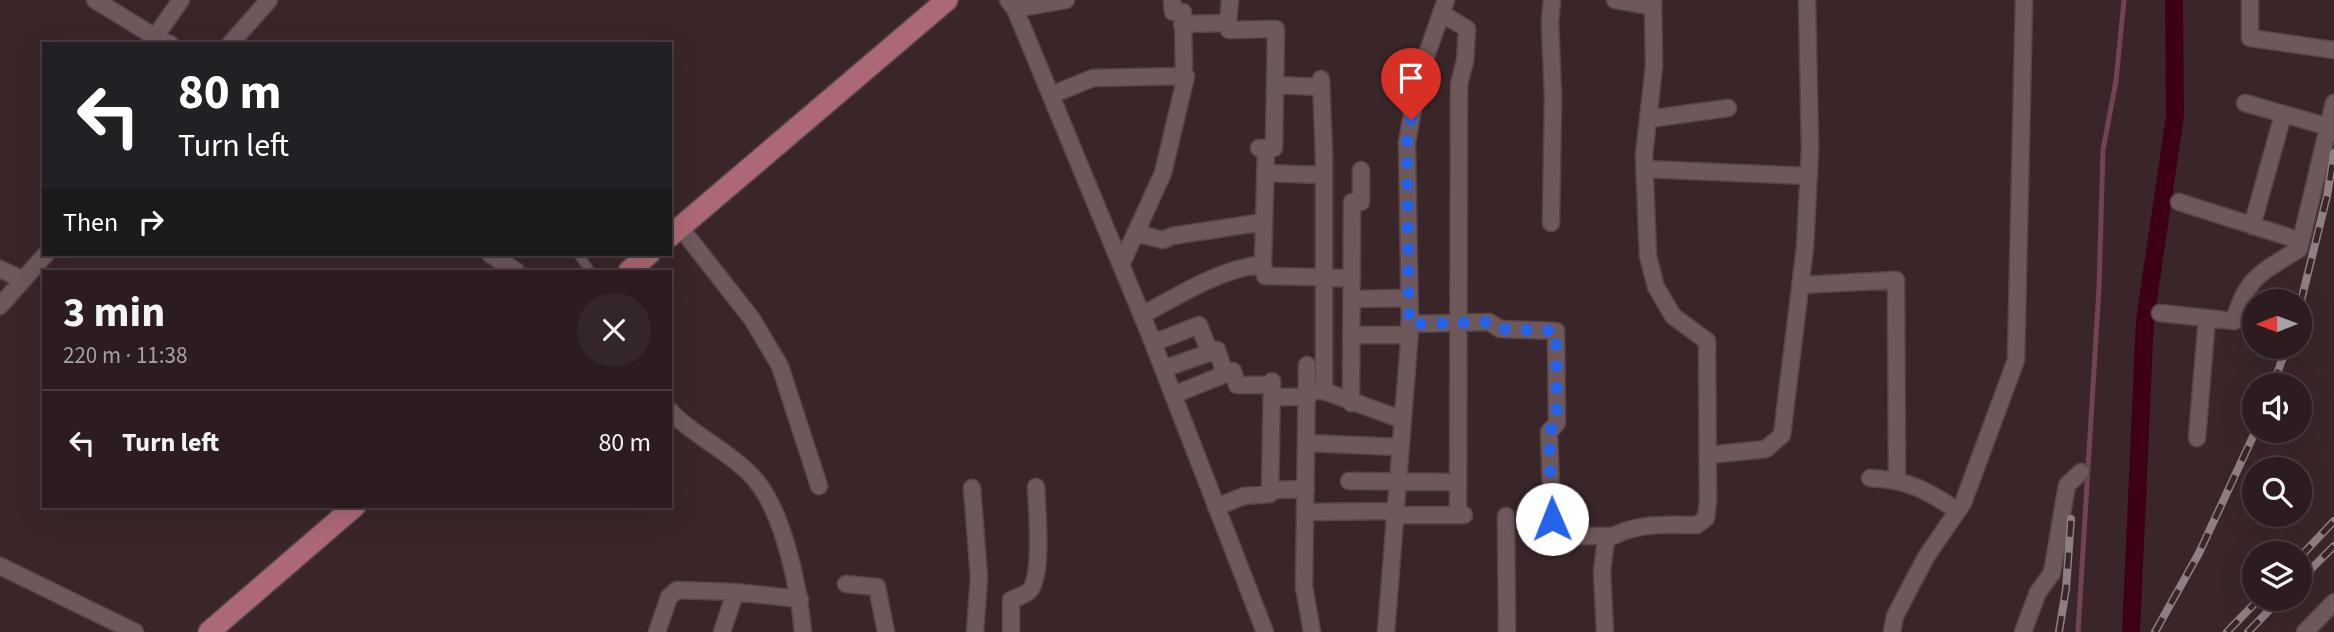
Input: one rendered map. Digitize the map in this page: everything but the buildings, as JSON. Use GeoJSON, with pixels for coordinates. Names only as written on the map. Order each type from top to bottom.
{"type":"FeatureCollection","features":[{"type":"Feature","properties":{"kind":"main road"},"geometry":{"type":"LineString","coordinates":[[675,231],[947,0]]}},
{"type":"Feature","properties":{"kind":"main road"},"geometry":{"type":"LineString","coordinates":[[630,270],[647,256]]}},
{"type":"Feature","properties":{"kind":"main road"},"geometry":{"type":"LineString","coordinates":[[209,632],[353,508]]}},
{"type":"Feature","properties":{"kind":"street"},"geometry":{"type":"LineString","coordinates":[[95,0],[162,40],[181,0]]}},
{"type":"Feature","properties":{"kind":"street"},"geometry":{"type":"LineString","coordinates":[[232,42],[269,0]]}},
{"type":"Feature","properties":{"kind":"street"},"geometry":{"type":"LineString","coordinates":[[1066,0],[1011,5],[1142,315],[1265,632]]}},
{"type":"Feature","properties":{"kind":"street"},"geometry":{"type":"LineString","coordinates":[[1121,265],[1163,173],[1186,76],[1183,12],[1173,12],[1172,0]]}},
{"type":"Feature","properties":{"kind":"street"},"geometry":{"type":"LineString","coordinates":[[1230,0],[1229,30],[1276,29],[1274,148],[1262,148],[1265,173],[1265,276],[1352,278]]}},
{"type":"Feature","properties":{"kind":"street"},"geometry":{"type":"LineString","coordinates":[[1551,223],[1552,0]]}},
{"type":"Feature","properties":{"kind":"street"},"geometry":{"type":"LineString","coordinates":[[1605,632],[1602,571],[1606,540],[1621,531],[1644,525],[1697,525],[1706,518],[1708,455],[1707,341],[1673,316],[1656,287],[1648,256],[1645,169],[1654,66],[1653,4],[1615,0]]}},
{"type":"Feature","properties":{"kind":"street"},"geometry":{"type":"LineString","coordinates":[[1708,455],[1766,449],[1782,435],[1801,285],[1809,176],[1807,0]]}},
{"type":"Feature","properties":{"kind":"street"},"geometry":{"type":"LineString","coordinates":[[1892,632],[1895,616],[1926,557],[1963,503],[2016,360],[2024,0]]}},
{"type":"Feature","properties":{"kind":"street"},"geometry":{"type":"LineString","coordinates":[[2250,0],[2250,38],[2334,50]]}},
{"type":"Feature","properties":{"kind":"street"},"geometry":{"type":"LineString","coordinates":[[1306,512],[1395,513],[1461,515],[1457,482],[1459,85],[1465,61],[1467,29],[1444,7],[1419,76],[1407,142],[1409,329],[1401,447],[1395,513],[1386,632]]}},
{"type":"Feature","properties":{"kind":"street"},"geometry":{"type":"LineString","coordinates":[[1182,24],[1228,23]]}},
{"type":"Feature","properties":{"kind":"street"},"geometry":{"type":"LineString","coordinates":[[1051,95],[1093,78],[1184,76]]}},
{"type":"Feature","properties":{"kind":"street"},"geometry":{"type":"LineString","coordinates":[[1276,85],[1321,83],[1323,278],[1307,443],[1304,587],[1312,632]]}},
{"type":"Feature","properties":{"kind":"street"},"geometry":{"type":"LineString","coordinates":[[2245,103],[2329,127]]}},
{"type":"Feature","properties":{"kind":"street"},"geometry":{"type":"LineString","coordinates":[[2160,313],[2234,321],[2241,298],[2256,276],[2299,249],[2334,103]]}},
{"type":"Feature","properties":{"kind":"street"},"geometry":{"type":"LineString","coordinates":[[1648,119],[1728,108]]}},
{"type":"Feature","properties":{"kind":"street"},"geometry":{"type":"LineString","coordinates":[[2252,226],[2283,115]]}},
{"type":"Feature","properties":{"kind":"street"},"geometry":{"type":"LineString","coordinates":[[1645,169],[1809,176]]}},
{"type":"Feature","properties":{"kind":"street"},"geometry":{"type":"LineString","coordinates":[[1351,402],[1352,202],[1361,202],[1361,170]]}},
{"type":"Feature","properties":{"kind":"street"},"geometry":{"type":"LineString","coordinates":[[1265,173],[1324,175]]}},
{"type":"Feature","properties":{"kind":"street"},"geometry":{"type":"LineString","coordinates":[[2179,202],[2301,241]]}},
{"type":"Feature","properties":{"kind":"street"},"geometry":{"type":"LineString","coordinates":[[1135,233],[1163,240],[1172,236],[1264,222]]}},
{"type":"Feature","properties":{"kind":"street"},"geometry":{"type":"LineString","coordinates":[[675,231],[752,319],[780,366],[819,486]]}},
{"type":"Feature","properties":{"kind":"street"},"geometry":{"type":"LineString","coordinates":[[1322,238],[1352,239]]}},
{"type":"Feature","properties":{"kind":"street"},"geometry":{"type":"LineString","coordinates":[[0,306],[44,256]]}},
{"type":"Feature","properties":{"kind":"street"},"geometry":{"type":"LineString","coordinates":[[493,256],[514,270]]}},
{"type":"Feature","properties":{"kind":"street"},"geometry":{"type":"LineString","coordinates":[[1142,315],[1214,276],[1263,264]]}},
{"type":"Feature","properties":{"kind":"street"},"geometry":{"type":"LineString","coordinates":[[0,269],[23,280]]}},
{"type":"Feature","properties":{"kind":"street"},"geometry":{"type":"LineString","coordinates":[[1801,285],[1896,280],[1897,479]]}},
{"type":"Feature","properties":{"kind":"street"},"geometry":{"type":"LineString","coordinates":[[1352,299],[1409,298]]}},
{"type":"Feature","properties":{"kind":"street"},"geometry":{"type":"LineString","coordinates":[[2197,438],[2207,318]]}},
{"type":"Feature","properties":{"kind":"street"},"geometry":{"type":"LineString","coordinates":[[1352,335],[1489,322],[1500,329],[1556,331],[1557,423],[1549,432],[1552,519],[1566,536],[1613,536]]}},
{"type":"Feature","properties":{"kind":"street"},"geometry":{"type":"LineString","coordinates":[[1153,343],[1199,326],[1210,353]]}},
{"type":"Feature","properties":{"kind":"street"},"geometry":{"type":"LineString","coordinates":[[1163,369],[1217,350],[1225,374]]}},
{"type":"Feature","properties":{"kind":"street"},"geometry":{"type":"LineString","coordinates":[[1307,365],[1313,393]]}},
{"type":"Feature","properties":{"kind":"street"},"geometry":{"type":"LineString","coordinates":[[1173,395],[1233,372],[1237,385],[1313,393],[1351,402],[1403,420]]}},
{"type":"Feature","properties":{"kind":"street"},"geometry":{"type":"LineString","coordinates":[[1216,507],[1244,496],[1270,494],[1272,388]]}},
{"type":"Feature","properties":{"kind":"street"},"geometry":{"type":"LineString","coordinates":[[672,413],[751,475],[764,492],[782,531],[800,599],[803,632]]}},
{"type":"Feature","properties":{"kind":"street"},"geometry":{"type":"LineString","coordinates":[[1307,443],[1401,447]]}},
{"type":"Feature","properties":{"kind":"street"},"geometry":{"type":"LineString","coordinates":[[2023,632],[2038,592],[2052,573],[2067,485],[2081,472]]}},
{"type":"Feature","properties":{"kind":"street"},"geometry":{"type":"LineString","coordinates":[[1870,478],[1897,479],[1928,491],[1958,511]]}},
{"type":"Feature","properties":{"kind":"street"},"geometry":{"type":"LineString","coordinates":[[1349,481],[1457,482]]}},
{"type":"Feature","properties":{"kind":"street"},"geometry":{"type":"LineString","coordinates":[[972,488],[979,577],[975,632]]}},
{"type":"Feature","properties":{"kind":"street"},"geometry":{"type":"LineString","coordinates":[[1011,632],[1011,600],[1028,593],[1036,582],[1036,488]]}},
{"type":"Feature","properties":{"kind":"street"},"geometry":{"type":"LineString","coordinates":[[1270,489],[1306,489]]}},
{"type":"Feature","properties":{"kind":"street"},"geometry":{"type":"LineString","coordinates":[[1506,516],[1507,632]]}},
{"type":"Feature","properties":{"kind":"street"},"geometry":{"type":"LineString","coordinates":[[0,566],[135,632]]}},
{"type":"Feature","properties":{"kind":"street"},"geometry":{"type":"LineString","coordinates":[[846,584],[877,587],[886,632]]}},
{"type":"Feature","properties":{"kind":"street"},"geometry":{"type":"LineString","coordinates":[[657,632],[672,592],[677,590],[800,599]]}},
{"type":"Feature","properties":{"kind":"street"},"geometry":{"type":"LineString","coordinates":[[722,632],[735,593]]}},
{"type":"Feature","properties":{"kind":"street"},"geometry":{"type":"LineString","coordinates":[[2305,632],[2334,602]]}},
{"type":"Feature","properties":{"kind":"waterway"},"geometry":{"type":"LineString","coordinates":[[2078,632],[2099,288],[2103,150],[2116,81],[2124,0]]}},
{"type":"Feature","properties":{"kind":"waterway"},"geometry":{"type":"LineString","coordinates":[[2131,632],[2145,320],[2175,116],[2174,0]]}},
{"type":"Feature","properties":{"kind":"railway"},"geometry":{"type":"LineString","coordinates":[[2304,289],[2327,196],[2334,153]]}},
{"type":"Feature","properties":{"kind":"railway"},"geometry":{"type":"LineString","coordinates":[[2277,373],[2282,359]]}},
{"type":"Feature","properties":{"kind":"railway"},"geometry":{"type":"LineString","coordinates":[[2155,632],[2199,553],[2250,443]]}},
{"type":"Feature","properties":{"kind":"railway"},"geometry":{"type":"LineString","coordinates":[[2059,632],[2066,589],[2071,519]]}},
{"type":"Feature","properties":{"kind":"railway"},"geometry":{"type":"LineString","coordinates":[[2312,544],[2334,521]]}},
{"type":"Feature","properties":{"kind":"railway"},"geometry":{"type":"LineString","coordinates":[[2312,568],[2334,546]]}},
{"type":"Feature","properties":{"kind":"railway"},"geometry":{"type":"LineString","coordinates":[[2227,632],[2247,611]]}},
{"type":"Feature","properties":{"kind":"railway"},"geometry":{"type":"LineString","coordinates":[[2248,632],[2268,611]]}},
{"type":"Feature","properties":{"kind":"route"},"geometry":{"type":"LineString","coordinates":[[1411,120],[1407,142],[1409,324],[1489,322],[1500,329],[1556,331],[1557,423],[1549,432],[1552,519]]}}]}
